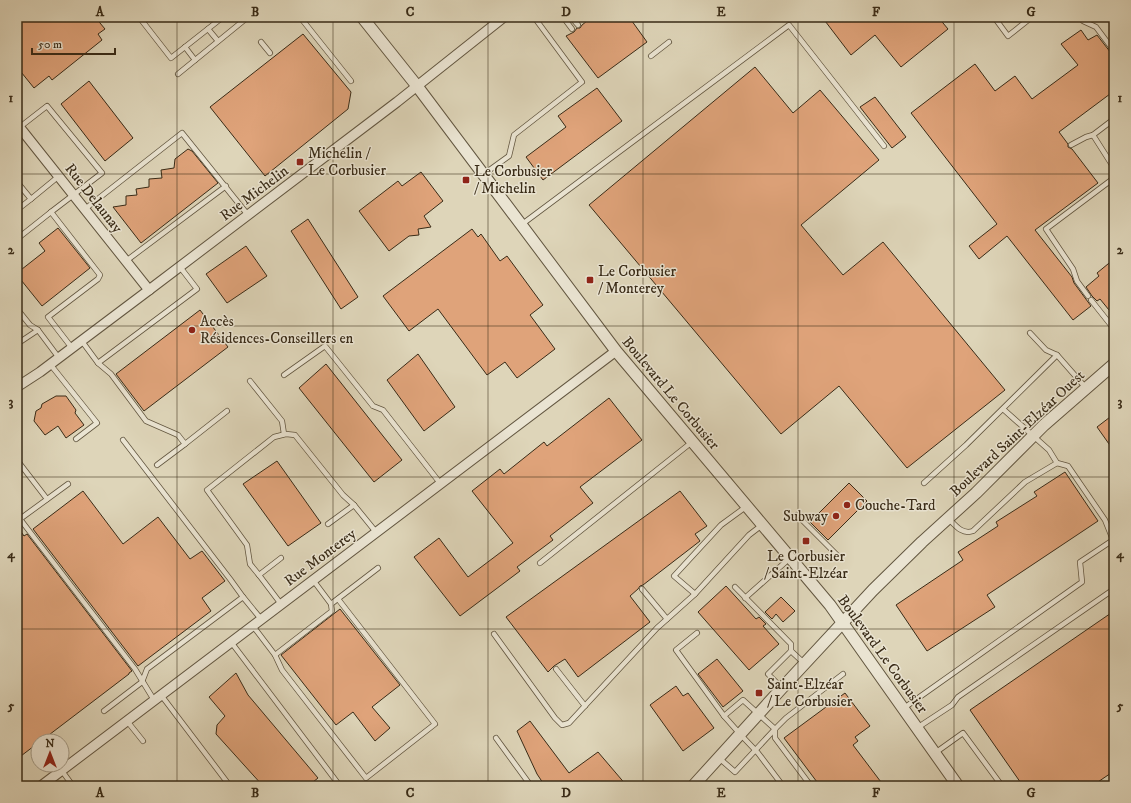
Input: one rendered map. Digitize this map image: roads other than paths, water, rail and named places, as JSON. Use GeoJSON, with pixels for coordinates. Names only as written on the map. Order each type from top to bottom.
{"type":"FeatureCollection","features":[{"type":"Feature","properties":{"kind":"street","name":"Boulevard Le Corbusier"},"geometry":{"type":"LineString","coordinates":[[362,17],[418,86],[520,225],[616,351],[830,605],[958,786]]}},
{"type":"Feature","properties":{"kind":"street","name":"Rue Michelin"},"geometry":{"type":"LineString","coordinates":[[17,387],[59,358],[180,267],[418,86],[504,17]]}},
{"type":"Feature","properties":{"kind":"street","name":"Rue Delaunay"},"geometry":{"type":"LineString","coordinates":[[18,126],[149,290]]}},
{"type":"Feature","properties":{"kind":"street","name":"Rue Monterey"},"geometry":{"type":"LineString","coordinates":[[70,765],[127,720],[616,351]]}},
{"type":"Feature","properties":{"kind":"street","name":"Boulevard Saint-Elzéar Ouest"},"geometry":{"type":"LineString","coordinates":[[695,786],[782,688],[879,585],[981,488],[1033,436],[1114,364]]}},
{"type":"Feature","properties":{"kind":"street","name":"Rue Monterey"},"geometry":{"type":"LineString","coordinates":[[41,786],[59,773]]}},
{"type":"Feature","properties":{"kind":"lane"},"geometry":{"type":"LineString","coordinates":[[139,17],[171,58],[223,17]]}},
{"type":"Feature","properties":{"kind":"lane"},"geometry":{"type":"LineString","coordinates":[[178,74],[242,19],[248,17]]}},
{"type":"Feature","properties":{"kind":"lane"},"geometry":{"type":"LineString","coordinates":[[300,17],[351,81]]}},
{"type":"Feature","properties":{"kind":"lane"},"geometry":{"type":"LineString","coordinates":[[483,175],[509,156],[514,135],[582,82],[534,17]]}},
{"type":"Feature","properties":{"kind":"lane"},"geometry":{"type":"LineString","coordinates":[[563,17],[572,29]]}},
{"type":"Feature","properties":{"kind":"lane"},"geometry":{"type":"LineString","coordinates":[[571,17],[578,25]]}},
{"type":"Feature","properties":{"kind":"lane"},"geometry":{"type":"LineString","coordinates":[[994,17],[1008,36],[1032,17]]}},
{"type":"Feature","properties":{"kind":"lane"},"geometry":{"type":"LineString","coordinates":[[1080,17],[1083,21],[1096,27],[1114,51]]}},
{"type":"Feature","properties":{"kind":"lane"},"geometry":{"type":"LineString","coordinates":[[520,225],[789,25],[884,146]]}},
{"type":"Feature","properties":{"kind":"lane"},"geometry":{"type":"LineString","coordinates":[[208,29],[218,41]]}},
{"type":"Feature","properties":{"kind":"lane"},"geometry":{"type":"LineString","coordinates":[[261,42],[270,53]]}},
{"type":"Feature","properties":{"kind":"lane"},"geometry":{"type":"LineString","coordinates":[[651,56],[669,42]]}},
{"type":"Feature","properties":{"kind":"lane"},"geometry":{"type":"LineString","coordinates":[[185,47],[195,60]]}},
{"type":"Feature","properties":{"kind":"lane"},"geometry":{"type":"LineString","coordinates":[[17,240],[102,173],[47,106],[18,126]]}},
{"type":"Feature","properties":{"kind":"lane"},"geometry":{"type":"LineString","coordinates":[[1071,145],[1093,135],[1114,120]]}},
{"type":"Feature","properties":{"kind":"lane"},"geometry":{"type":"LineString","coordinates":[[85,209],[182,133],[248,215]]}},
{"type":"Feature","properties":{"kind":"lane"},"geometry":{"type":"LineString","coordinates":[[1093,135],[1114,168]]}},
{"type":"Feature","properties":{"kind":"lane"},"geometry":{"type":"LineString","coordinates":[[17,210],[59,176]]}},
{"type":"Feature","properties":{"kind":"lane"},"geometry":{"type":"LineString","coordinates":[[1114,178],[1046,229],[1074,269],[1077,281],[1114,329]]}},
{"type":"Feature","properties":{"kind":"lane"},"geometry":{"type":"LineString","coordinates":[[17,182],[30,198]]}},
{"type":"Feature","properties":{"kind":"lane"},"geometry":{"type":"LineString","coordinates":[[126,262],[226,186]]}},
{"type":"Feature","properties":{"kind":"lane"},"geometry":{"type":"LineString","coordinates":[[52,212],[100,273],[98,279],[48,317],[72,348]]}},
{"type":"Feature","properties":{"kind":"lane"},"geometry":{"type":"LineString","coordinates":[[98,363],[197,290],[180,267]]}},
{"type":"Feature","properties":{"kind":"lane"},"geometry":{"type":"LineString","coordinates":[[17,308],[30,325],[38,330],[59,358]]}},
{"type":"Feature","properties":{"kind":"lane"},"geometry":{"type":"LineString","coordinates":[[17,344],[38,330]]}},
{"type":"Feature","properties":{"kind":"lane"},"geometry":{"type":"LineString","coordinates":[[1030,333],[1046,350],[1057,355],[1086,388]]}},
{"type":"Feature","properties":{"kind":"lane"},"geometry":{"type":"LineString","coordinates":[[81,340],[98,363],[111,374],[146,421],[178,435],[185,444]]}},
{"type":"Feature","properties":{"kind":"lane"},"geometry":{"type":"LineString","coordinates":[[284,375],[325,346],[373,406],[383,410],[440,483]]}},
{"type":"Feature","properties":{"kind":"lane"},"geometry":{"type":"LineString","coordinates":[[924,483],[966,445],[1057,355]]}},
{"type":"Feature","properties":{"kind":"lane"},"geometry":{"type":"LineString","coordinates":[[50,364],[97,423],[76,439]]}},
{"type":"Feature","properties":{"kind":"lane"},"geometry":{"type":"LineString","coordinates":[[250,381],[282,421],[284,434]]}},
{"type":"Feature","properties":{"kind":"lane"},"geometry":{"type":"LineString","coordinates":[[904,708],[1082,582],[1080,562],[1112,540],[1104,520],[1068,466],[1057,463],[1049,450],[1003,409]]}},
{"type":"Feature","properties":{"kind":"lane"},"geometry":{"type":"LineString","coordinates":[[157,466],[227,411]]}},
{"type":"Feature","properties":{"kind":"lane"},"geometry":{"type":"LineString","coordinates":[[281,604],[250,564],[247,545],[207,490],[274,437],[284,434],[295,435],[343,495],[354,505],[376,532]]}},
{"type":"Feature","properties":{"kind":"lane"},"geometry":{"type":"LineString","coordinates":[[123,440],[261,619]]}},
{"type":"Feature","properties":{"kind":"lane"},"geometry":{"type":"LineString","coordinates":[[540,563],[692,442]]}},
{"type":"Feature","properties":{"kind":"lane"},"geometry":{"type":"LineString","coordinates":[[17,460],[47,499]]}},
{"type":"Feature","properties":{"kind":"lane"},"geometry":{"type":"LineString","coordinates":[[948,518],[961,531],[973,531],[1025,482],[1057,463]]}},
{"type":"Feature","properties":{"kind":"lane"},"geometry":{"type":"LineString","coordinates":[[68,484],[20,518],[135,669],[142,682],[158,697],[230,786]]}},
{"type":"Feature","properties":{"kind":"lane"},"geometry":{"type":"LineString","coordinates":[[328,524],[354,505]]}},
{"type":"Feature","properties":{"kind":"lane"},"geometry":{"type":"LineString","coordinates":[[695,594],[674,576],[721,525],[747,506]]}},
{"type":"Feature","properties":{"kind":"lane"},"geometry":{"type":"LineString","coordinates":[[797,515],[840,558]]}},
{"type":"Feature","properties":{"kind":"lane"},"geometry":{"type":"LineString","coordinates":[[494,634],[558,722],[562,725],[569,722],[585,706],[657,628],[695,594],[762,525]]}},
{"type":"Feature","properties":{"kind":"lane"},"geometry":{"type":"LineString","coordinates":[[259,575],[281,558]]}},
{"type":"Feature","properties":{"kind":"lane"},"geometry":{"type":"LineString","coordinates":[[745,598],[790,558]]}},
{"type":"Feature","properties":{"kind":"lane"},"geometry":{"type":"LineString","coordinates":[[331,604],[378,568]]}},
{"type":"Feature","properties":{"kind":"lane"},"geometry":{"type":"LineString","coordinates":[[275,655],[332,611],[331,604],[312,580]]}},
{"type":"Feature","properties":{"kind":"lane"},"geometry":{"type":"LineString","coordinates":[[735,587],[791,644],[791,651],[768,674],[782,688]]}},
{"type":"Feature","properties":{"kind":"lane"},"geometry":{"type":"LineString","coordinates":[[642,589],[667,619]]}},
{"type":"Feature","properties":{"kind":"lane"},"geometry":{"type":"LineString","coordinates":[[917,728],[952,705],[958,697],[1114,589]]}},
{"type":"Feature","properties":{"kind":"lane"},"geometry":{"type":"LineString","coordinates":[[104,711],[142,682],[147,669],[243,597]]}},
{"type":"Feature","properties":{"kind":"lane"},"geometry":{"type":"LineString","coordinates":[[253,626],[275,655],[282,670],[366,778],[435,724],[338,599]]}},
{"type":"Feature","properties":{"kind":"lane"},"geometry":{"type":"LineString","coordinates":[[697,633],[676,650],[724,716],[755,750],[783,786]]}},
{"type":"Feature","properties":{"kind":"lane"},"geometry":{"type":"LineString","coordinates":[[231,642],[340,786]]}},
{"type":"Feature","properties":{"kind":"lane"},"geometry":{"type":"LineString","coordinates":[[791,651],[805,664]]}},
{"type":"Feature","properties":{"kind":"lane"},"geometry":{"type":"LineString","coordinates":[[556,669],[585,706]]}},
{"type":"Feature","properties":{"kind":"lane"},"geometry":{"type":"LineString","coordinates":[[719,758],[735,772],[786,718],[843,674]]}},
{"type":"Feature","properties":{"kind":"lane"},"geometry":{"type":"LineString","coordinates":[[724,716],[743,700],[775,729]]}},
{"type":"Feature","properties":{"kind":"lane"},"geometry":{"type":"LineString","coordinates":[[127,720],[143,741]]}},
{"type":"Feature","properties":{"kind":"lane"},"geometry":{"type":"LineString","coordinates":[[775,729],[775,738],[811,786]]}},
{"type":"Feature","properties":{"kind":"lane"},"geometry":{"type":"LineString","coordinates":[[935,753],[963,733],[1002,786]]}},
{"type":"Feature","properties":{"kind":"lane"},"geometry":{"type":"LineString","coordinates":[[496,738],[531,786]]}},
{"type":"Feature","properties":{"kind":"lane"},"geometry":{"type":"LineString","coordinates":[[63,773],[73,786]]}},
{"type":"Feature","properties":{"kind":"place","name":"Michelin / Le Corbusier"},"geometry":{"type":"Point","coordinates":[300,162]}},
{"type":"Feature","properties":{"kind":"place","name":"Le Corbusier / Michelin"},"geometry":{"type":"Point","coordinates":[466,180]}},
{"type":"Feature","properties":{"kind":"place","name":"Le Corbusier / Monterey"},"geometry":{"type":"Point","coordinates":[590,280]}},
{"type":"Feature","properties":{"kind":"place","name":"Accès Résidences-Conseillers en"},"geometry":{"type":"Point","coordinates":[192,330]}},
{"type":"Feature","properties":{"kind":"place","name":"Couche-Tard"},"geometry":{"type":"Point","coordinates":[847,505]}},
{"type":"Feature","properties":{"kind":"place","name":"Subway"},"geometry":{"type":"Point","coordinates":[836,516]}},
{"type":"Feature","properties":{"kind":"place","name":"Le Corbusier / Saint-Elzéar"},"geometry":{"type":"Point","coordinates":[806,541]}},
{"type":"Feature","properties":{"kind":"place","name":"Saint-Elzéar / Le Corbusier"},"geometry":{"type":"Point","coordinates":[759,693]}}]}
